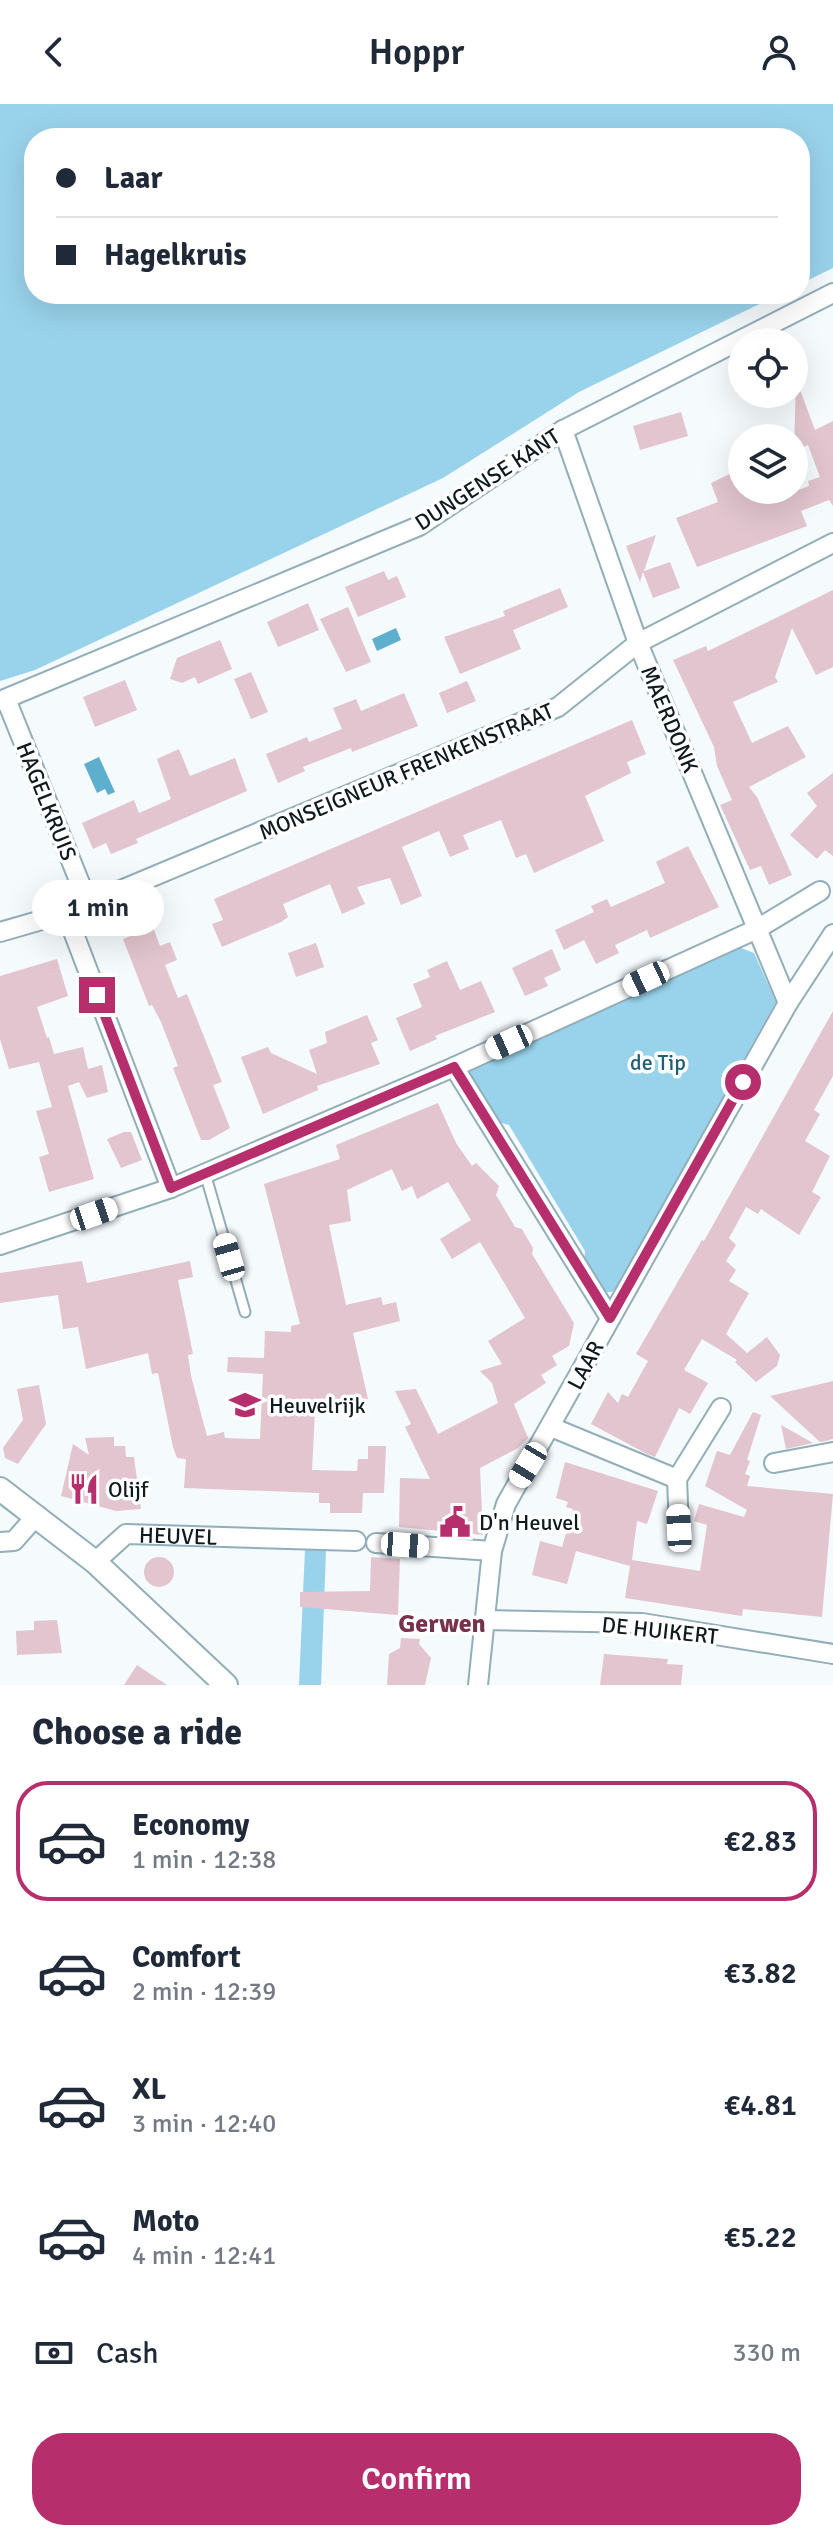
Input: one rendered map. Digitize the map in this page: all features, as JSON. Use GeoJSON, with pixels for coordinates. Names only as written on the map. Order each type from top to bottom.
{"type":"FeatureCollection","features":[{"type":"Feature","properties":{"kind":"street","name":"DUNGENSE KANT"},"geometry":{"type":"LineString","coordinates":[[3,700],[419,526],[563,430],[833,293]]}},
{"type":"Feature","properties":{"kind":"street","name":"MAERDONK"},"geometry":{"type":"LineString","coordinates":[[563,430],[638,643],[788,1003]]}},
{"type":"Feature","properties":{"kind":"street","name":"MONSEIGNEUR FRENKENSTRAAT"},"geometry":{"type":"LineString","coordinates":[[0,932],[66,913],[558,707],[638,643],[833,543]]}},
{"type":"Feature","properties":{"kind":"street","name":"HAGELKRUIS"},"geometry":{"type":"LineString","coordinates":[[3,700],[88,903]]}},
{"type":"Feature","properties":{"kind":"street"},"geometry":{"type":"LineString","coordinates":[[0,1245],[171,1188],[454,1067],[757,929],[820,891]]}},
{"type":"Feature","properties":{"kind":"street"},"geometry":{"type":"LineString","coordinates":[[66,913],[171,1188]]}},
{"type":"Feature","properties":{"kind":"street","name":"LAAR"},"geometry":{"type":"LineString","coordinates":[[492,1551],[506,1504],[788,1003],[833,934]]}},
{"type":"Feature","properties":{"kind":"street"},"geometry":{"type":"LineString","coordinates":[[454,1067],[610,1318]]}},
{"type":"Feature","properties":{"kind":"street"},"geometry":{"type":"LineString","coordinates":[[679,1528],[677,1479],[721,1408]]}},
{"type":"Feature","properties":{"kind":"street"},"geometry":{"type":"LineString","coordinates":[[551,1427],[677,1479]]}},
{"type":"Feature","properties":{"kind":"street"},"geometry":{"type":"LineString","coordinates":[[774,1463],[833,1452]]}},
{"type":"Feature","properties":{"kind":"street"},"geometry":{"type":"LineString","coordinates":[[0,1489],[95,1562],[226,1685]]}},
{"type":"Feature","properties":{"kind":"street"},"geometry":{"type":"LineString","coordinates":[[0,1542],[14,1541],[37,1515]]}},
{"type":"Feature","properties":{"kind":"street","name":"HEUVEL"},"geometry":{"type":"LineString","coordinates":[[95,1562],[126,1534],[356,1541]]}},
{"type":"Feature","properties":{"kind":"street"},"geometry":{"type":"LineString","coordinates":[[376,1543],[492,1551],[478,1685]]}},
{"type":"Feature","properties":{"kind":"street","name":"DE HUIKERT"},"geometry":{"type":"LineString","coordinates":[[485,1620],[642,1623],[833,1654]]}},
{"type":"Feature","properties":{"kind":"lane"},"geometry":{"type":"LineString","coordinates":[[205,1173],[245,1312]]}},
{"type":"Feature","properties":{"kind":"green space"},"geometry":{"type":"Polygon","coordinates":[[[0,104],[833,104],[833,268],[810,279],[810,128],[24,128],[24,304],[759,304],[579,392],[443,478],[35,670],[0,681],[0,104]]]}},
{"type":"Feature","properties":{"kind":"green space","name":"de Tip"},"geometry":{"type":"Polygon","coordinates":[[[736,946],[754,953],[776,1002],[621,1281],[612,1292],[603,1292],[584,1262],[585,1251],[509,1125],[498,1122],[469,1076],[471,1066],[736,946]]]}},
{"type":"Feature","properties":{"kind":"green space"},"geometry":{"type":"Polygon","coordinates":[[[305,1549],[326,1551],[321,1685],[299,1685],[305,1549]]]}},
{"type":"Feature","properties":{"kind":"shaded area"},"geometry":{"type":"Polygon","coordinates":[[[396,628],[401,640],[377,651],[372,639],[396,628]]]}},
{"type":"Feature","properties":{"kind":"shaded area"},"geometry":{"type":"Polygon","coordinates":[[[99,757],[115,792],[108,795],[105,789],[97,793],[84,764],[99,757]]]}},
{"type":"Feature","properties":{"kind":"building"},"geometry":{"type":"Polygon","coordinates":[[[795,408],[807,408],[815,430],[833,421],[833,506],[829,500],[801,511],[807,526],[697,567],[676,518],[718,502],[711,483],[728,475],[728,504],[808,504],[808,481],[820,477],[808,445],[808,424],[795,424],[795,408]]]}},
{"type":"Feature","properties":{"kind":"building"},"geometry":{"type":"Polygon","coordinates":[[[681,412],[688,436],[640,450],[633,426],[681,412]]]}},
{"type":"Feature","properties":{"kind":"building"},"geometry":{"type":"Polygon","coordinates":[[[656,535],[644,571],[670,562],[680,588],[653,598],[643,572],[640,582],[626,546],[656,535]]]}},
{"type":"Feature","properties":{"kind":"building"},"geometry":{"type":"Polygon","coordinates":[[[384,571],[388,580],[397,576],[406,597],[358,617],[345,587],[384,571]]]}},
{"type":"Feature","properties":{"kind":"building"},"geometry":{"type":"Polygon","coordinates":[[[560,588],[568,607],[513,630],[521,649],[460,674],[444,637],[505,616],[503,611],[560,588]]]}},
{"type":"Feature","properties":{"kind":"building"},"geometry":{"type":"Polygon","coordinates":[[[833,590],[833,667],[816,675],[792,628],[775,677],[778,682],[733,702],[752,743],[788,726],[806,757],[749,787],[757,797],[792,875],[769,885],[761,866],[750,870],[720,805],[732,800],[717,766],[714,747],[673,660],[706,646],[708,651],[833,590]]]}},
{"type":"Feature","properties":{"kind":"building"},"geometry":{"type":"Polygon","coordinates":[[[308,603],[319,630],[278,647],[267,622],[308,603]]]}},
{"type":"Feature","properties":{"kind":"building"},"geometry":{"type":"Polygon","coordinates":[[[348,607],[371,662],[346,672],[320,619],[348,607]]]}},
{"type":"Feature","properties":{"kind":"building"},"geometry":{"type":"Polygon","coordinates":[[[220,640],[232,669],[198,684],[195,677],[182,683],[170,679],[177,658],[220,640]]]}},
{"type":"Feature","properties":{"kind":"building"},"geometry":{"type":"Polygon","coordinates":[[[251,672],[268,712],[251,719],[234,679],[251,672]]]}},
{"type":"Feature","properties":{"kind":"building"},"geometry":{"type":"Polygon","coordinates":[[[125,680],[137,710],[95,727],[83,697],[125,680]]]}},
{"type":"Feature","properties":{"kind":"building"},"geometry":{"type":"Polygon","coordinates":[[[467,681],[476,701],[447,713],[439,693],[467,681]]]}},
{"type":"Feature","properties":{"kind":"building"},"geometry":{"type":"Polygon","coordinates":[[[404,693],[418,726],[303,767],[305,771],[278,783],[266,754],[307,737],[309,742],[342,729],[333,708],[356,699],[361,711],[404,693]]]}},
{"type":"Feature","properties":{"kind":"building"},"geometry":{"type":"Polygon","coordinates":[[[632,720],[646,754],[627,762],[631,773],[585,796],[604,841],[534,873],[526,854],[516,858],[501,820],[463,835],[469,849],[450,857],[439,831],[402,847],[422,896],[401,905],[390,878],[357,887],[365,904],[342,914],[330,884],[283,904],[288,917],[281,922],[222,947],[212,924],[223,920],[214,899],[632,720]]]}},
{"type":"Feature","properties":{"kind":"building"},"geometry":{"type":"Polygon","coordinates":[[[179,749],[190,776],[235,758],[247,791],[136,839],[138,843],[111,854],[106,843],[93,849],[82,823],[134,800],[139,813],[171,799],[157,759],[179,749]]]}},
{"type":"Feature","properties":{"kind":"building"},"geometry":{"type":"Polygon","coordinates":[[[833,773],[833,856],[825,850],[817,859],[790,835],[817,806],[807,793],[833,773]]]}},
{"type":"Feature","properties":{"kind":"building"},"geometry":{"type":"Polygon","coordinates":[[[688,846],[719,907],[650,938],[647,930],[615,945],[619,953],[596,964],[584,940],[564,950],[555,930],[594,912],[591,906],[607,899],[611,907],[665,883],[656,862],[688,846]]]}},
{"type":"Feature","properties":{"kind":"building"},"geometry":{"type":"Polygon","coordinates":[[[153,927],[160,946],[170,942],[177,960],[165,965],[178,998],[187,994],[222,1082],[213,1085],[230,1128],[209,1140],[201,1140],[173,1068],[178,1066],[161,1022],[152,1005],[149,1006],[123,939],[153,927]]]}},
{"type":"Feature","properties":{"kind":"building"},"geometry":{"type":"Polygon","coordinates":[[[316,943],[324,967],[296,977],[288,953],[316,943]]]}},
{"type":"Feature","properties":{"kind":"building"},"geometry":{"type":"Polygon","coordinates":[[[552,949],[561,970],[544,978],[548,986],[525,996],[512,968],[552,949]]]}},
{"type":"Feature","properties":{"kind":"building"},"geometry":{"type":"Polygon","coordinates":[[[57,959],[68,996],[37,1007],[47,1038],[54,1054],[83,1047],[88,1069],[102,1065],[108,1092],[87,1098],[79,1082],[68,1086],[94,1179],[49,1192],[39,1157],[49,1154],[36,1111],[52,1107],[39,1062],[9,1069],[0,1039],[0,976],[57,959]]]}},
{"type":"Feature","properties":{"kind":"building"},"geometry":{"type":"Polygon","coordinates":[[[447,961],[460,990],[481,981],[495,1012],[435,1036],[437,1039],[410,1051],[396,1018],[422,1007],[413,984],[430,977],[427,970],[447,961]]]}},
{"type":"Feature","properties":{"kind":"building"},"geometry":{"type":"Polygon","coordinates":[[[833,1011],[833,1076],[814,1110],[820,1114],[805,1141],[830,1156],[812,1192],[821,1197],[799,1235],[761,1209],[758,1214],[746,1207],[729,1238],[736,1245],[726,1261],[736,1270],[729,1281],[749,1293],[726,1334],[747,1353],[767,1337],[780,1355],[777,1366],[756,1382],[735,1362],[737,1360],[702,1339],[684,1370],[708,1383],[690,1414],[679,1408],[655,1457],[645,1453],[591,1424],[608,1392],[618,1403],[622,1394],[628,1397],[648,1361],[636,1354],[704,1241],[833,1011]]]}},
{"type":"Feature","properties":{"kind":"building"},"geometry":{"type":"Polygon","coordinates":[[[367,1015],[378,1040],[371,1043],[380,1064],[317,1086],[318,1090],[263,1114],[241,1057],[268,1047],[271,1053],[317,1074],[309,1050],[327,1043],[325,1032],[367,1015]]]}},
{"type":"Feature","properties":{"kind":"building"},"geometry":{"type":"Polygon","coordinates":[[[438,1103],[456,1143],[472,1166],[476,1163],[499,1186],[496,1195],[515,1227],[522,1229],[533,1248],[532,1254],[574,1323],[569,1346],[552,1356],[557,1365],[541,1375],[546,1383],[514,1404],[528,1438],[518,1448],[480,1468],[483,1535],[399,1527],[400,1478],[430,1479],[405,1427],[411,1424],[395,1391],[416,1389],[438,1434],[498,1403],[492,1383],[480,1371],[502,1364],[488,1341],[525,1318],[480,1242],[452,1259],[440,1239],[471,1220],[448,1182],[417,1199],[412,1186],[402,1191],[392,1169],[347,1190],[351,1221],[329,1225],[346,1305],[381,1297],[383,1305],[396,1302],[400,1321],[353,1333],[368,1399],[315,1411],[312,1470],[357,1471],[358,1459],[368,1459],[368,1446],[386,1446],[384,1493],[363,1493],[362,1513],[330,1513],[330,1503],[319,1503],[319,1493],[184,1488],[186,1459],[177,1458],[173,1447],[158,1373],[152,1374],[148,1353],[86,1369],[78,1327],[63,1329],[58,1295],[0,1303],[0,1273],[82,1261],[87,1283],[190,1261],[193,1277],[178,1280],[193,1354],[188,1355],[191,1376],[207,1436],[224,1432],[225,1438],[260,1439],[263,1374],[227,1372],[228,1357],[264,1358],[265,1331],[291,1332],[291,1326],[300,1324],[264,1184],[340,1159],[336,1145],[438,1103]]]}},
{"type":"Feature","properties":{"kind":"building"},"geometry":{"type":"Polygon","coordinates":[[[131,1132],[142,1160],[121,1168],[107,1139],[131,1132]]]}},
{"type":"Feature","properties":{"kind":"building"},"geometry":{"type":"Polygon","coordinates":[[[833,1381],[833,1439],[826,1441],[820,1442],[770,1396],[833,1381]]]}},
{"type":"Feature","properties":{"kind":"building"},"geometry":{"type":"Polygon","coordinates":[[[39,1385],[46,1424],[18,1464],[5,1458],[3,1448],[23,1420],[17,1389],[39,1385]]]}},
{"type":"Feature","properties":{"kind":"building"},"geometry":{"type":"Polygon","coordinates":[[[753,1412],[761,1415],[747,1460],[750,1461],[745,1474],[750,1476],[747,1486],[833,1494],[822,1617],[743,1609],[742,1616],[625,1598],[630,1566],[576,1551],[567,1584],[532,1575],[540,1541],[562,1547],[573,1509],[566,1507],[568,1502],[556,1498],[565,1462],[658,1491],[647,1524],[637,1521],[632,1560],[700,1571],[707,1525],[694,1521],[699,1504],[744,1517],[747,1510],[705,1486],[717,1451],[730,1455],[753,1412]]]}},
{"type":"Feature","properties":{"kind":"building"},"geometry":{"type":"Polygon","coordinates":[[[781,1425],[813,1443],[786,1449],[781,1425]]]}},
{"type":"Feature","properties":{"kind":"building"},"geometry":{"type":"Polygon","coordinates":[[[114,1437],[114,1446],[125,1446],[126,1457],[134,1457],[141,1509],[116,1511],[61,1496],[73,1444],[89,1455],[85,1438],[114,1437]]]}},
{"type":"Feature","properties":{"kind":"building"},"geometry":{"type":"Polygon","coordinates":[[[159,1557],[169,1562],[174,1572],[169,1582],[159,1587],[149,1582],[144,1572],[149,1562],[159,1557]]]}},
{"type":"Feature","properties":{"kind":"building"},"geometry":{"type":"Polygon","coordinates":[[[371,1557],[400,1559],[398,1615],[300,1607],[300,1592],[370,1591],[371,1557]]]}},
{"type":"Feature","properties":{"kind":"building"},"geometry":{"type":"Polygon","coordinates":[[[57,1620],[62,1653],[17,1655],[16,1631],[34,1630],[34,1621],[57,1620]]]}},
{"type":"Feature","properties":{"kind":"building"},"geometry":{"type":"Polygon","coordinates":[[[401,1638],[420,1639],[419,1644],[431,1658],[425,1685],[387,1685],[389,1654],[400,1648],[401,1638]]]}},
{"type":"Feature","properties":{"kind":"building"},"geometry":{"type":"Polygon","coordinates":[[[604,1654],[668,1659],[667,1664],[683,1665],[681,1685],[600,1685],[604,1654]]]}},
{"type":"Feature","properties":{"kind":"building"},"geometry":{"type":"Polygon","coordinates":[[[137,1665],[167,1685],[124,1685],[137,1665]]]}},
{"type":"Feature","properties":{"kind":"place","name":"Heuvelrijk"},"geometry":{"type":"Point","coordinates":[245,1405]}},
{"type":"Feature","properties":{"kind":"place","name":"Olijf"},"geometry":{"type":"Point","coordinates":[84,1489]}},
{"type":"Feature","properties":{"kind":"place","name":"D'n Heuvel"},"geometry":{"type":"Point","coordinates":[455,1522]}},
{"type":"Feature","properties":{"kind":"district","name":"Gerwen"},"geometry":{"type":"Point","coordinates":[442,1623]}},
{"type":"Feature","properties":{"kind":"route"},"geometry":{"type":"LineString","coordinates":[[97,995],[171,1188],[454,1067],[610,1318],[743,1082]]}}]}
